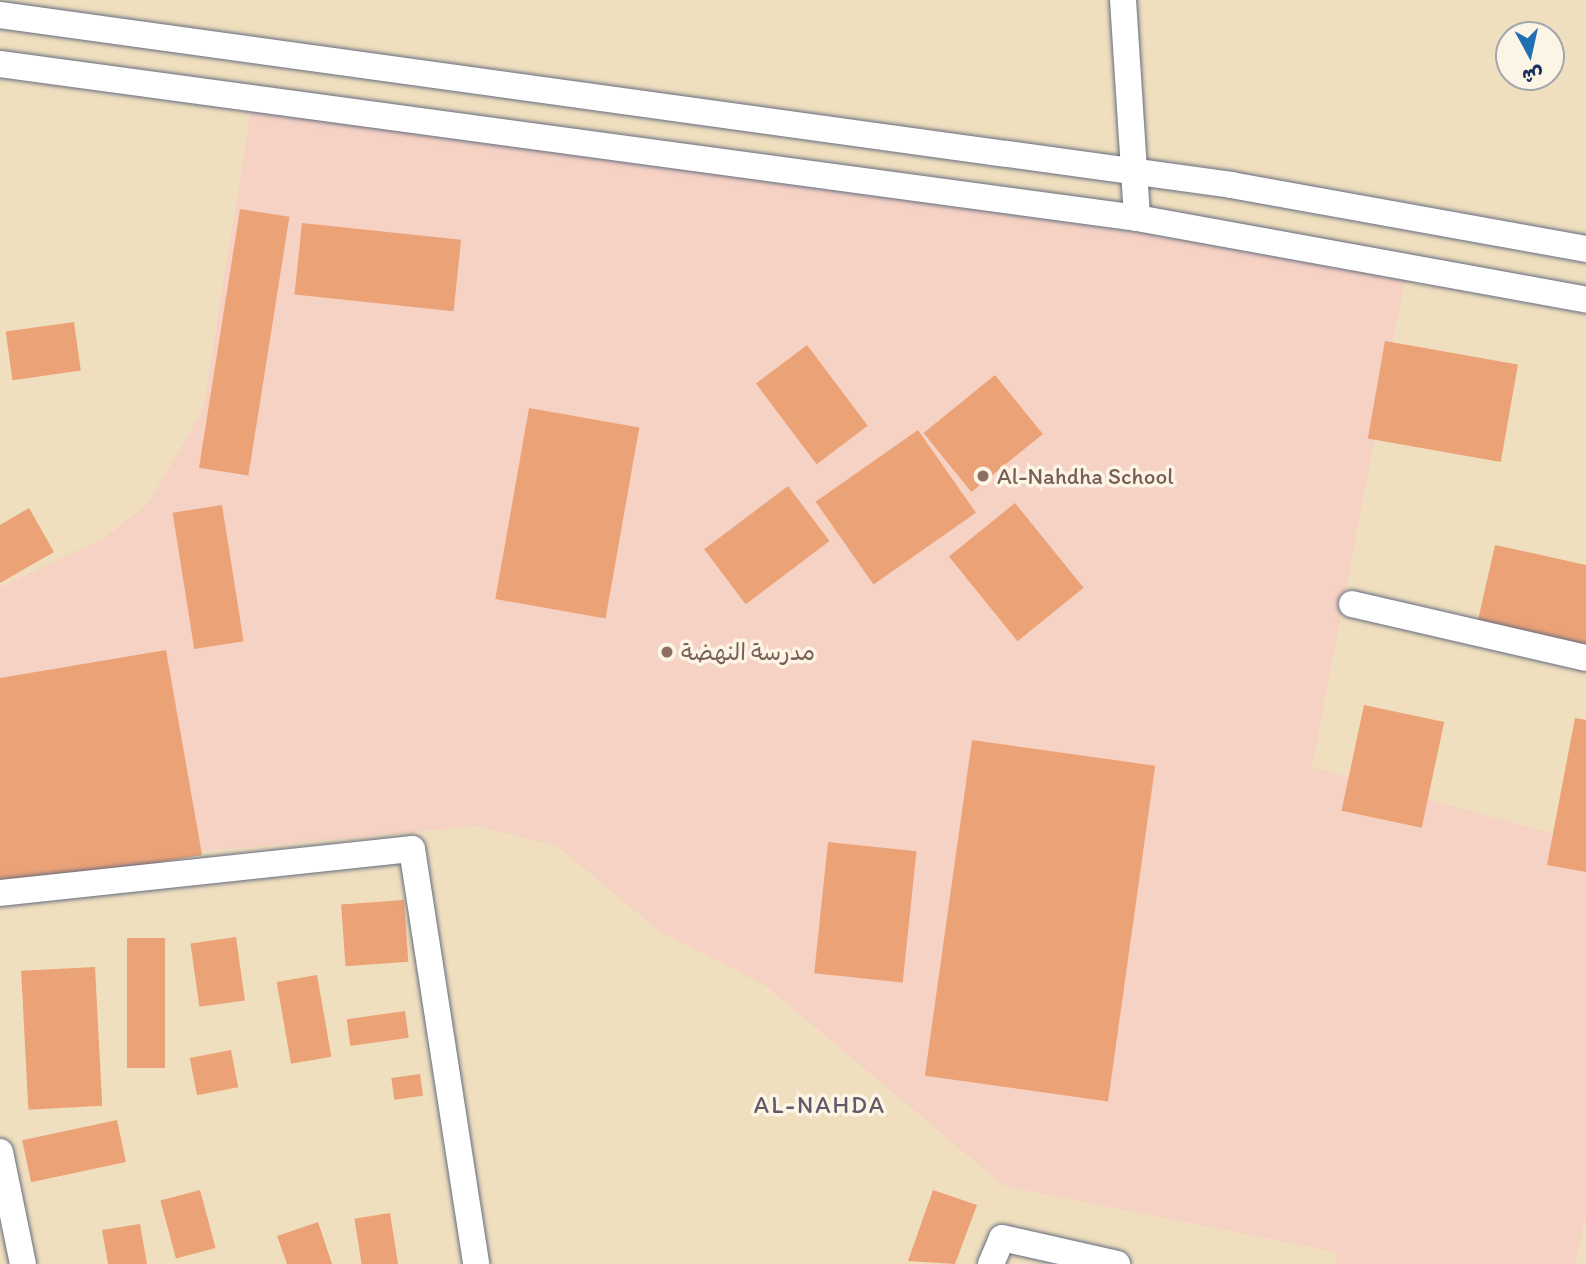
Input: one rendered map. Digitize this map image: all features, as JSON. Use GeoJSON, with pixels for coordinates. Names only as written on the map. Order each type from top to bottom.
{"type":"FeatureCollection","features":[{"type":"Feature","properties":{"kind":"street"},"geometry":{"type":"LineString","coordinates":[[1123,0],[1138,171],[1138,218]]}},
{"type":"Feature","properties":{"kind":"street"},"geometry":{"type":"LineString","coordinates":[[0,15],[1138,171],[1586,249]]}},
{"type":"Feature","properties":{"kind":"street"},"geometry":{"type":"LineString","coordinates":[[0,64],[1138,218],[1586,300]]}},
{"type":"Feature","properties":{"kind":"street"},"geometry":{"type":"LineString","coordinates":[[1352,604],[1586,658]]}},
{"type":"Feature","properties":{"kind":"street"},"geometry":{"type":"LineString","coordinates":[[0,893],[412,849],[476,1264]]}},
{"type":"Feature","properties":{"kind":"street"},"geometry":{"type":"LineString","coordinates":[[0,1152],[5,1207],[23,1264]]}},
{"type":"Feature","properties":{"kind":"street"},"geometry":{"type":"LineString","coordinates":[[991,1264],[1002,1238],[1117,1264]]}},
{"type":"Feature","properties":{"kind":"shaded area","name":"مدرسة النهضة"},"geometry":{"type":"Polygon","coordinates":[[[253,97],[1406,274],[1312,767],[1586,843],[1586,1213],[1575,1264],[1337,1264],[1335,1252],[1004,1186],[766,986],[660,932],[557,846],[478,826],[0,870],[0,587],[102,539],[147,505],[203,410],[253,97]]]}},
{"type":"Feature","properties":{"kind":"building"},"geometry":{"type":"Polygon","coordinates":[[[240,209],[289,217],[248,476],[199,468],[240,209]]]}},
{"type":"Feature","properties":{"kind":"building"},"geometry":{"type":"Polygon","coordinates":[[[302,223],[461,240],[454,311],[294,295],[302,223]]]}},
{"type":"Feature","properties":{"kind":"building"},"geometry":{"type":"Polygon","coordinates":[[[74,322],[81,371],[12,380],[6,332],[74,322]]]}},
{"type":"Feature","properties":{"kind":"building"},"geometry":{"type":"Polygon","coordinates":[[[1385,341],[1518,364],[1501,462],[1368,438],[1385,341]]]}},
{"type":"Feature","properties":{"kind":"building"},"geometry":{"type":"Polygon","coordinates":[[[807,345],[868,426],[817,464],[756,384],[807,345]]]}},
{"type":"Feature","properties":{"kind":"building"},"geometry":{"type":"Polygon","coordinates":[[[995,375],[1043,434],[971,492],[924,433],[995,375]]]}},
{"type":"Feature","properties":{"kind":"building"},"geometry":{"type":"Polygon","coordinates":[[[529,408],[639,427],[606,619],[495,599],[529,408]]]}},
{"type":"Feature","properties":{"kind":"building"},"geometry":{"type":"Polygon","coordinates":[[[918,430],[976,513],[874,584],[816,502],[918,430]]]}},
{"type":"Feature","properties":{"kind":"building"},"geometry":{"type":"Polygon","coordinates":[[[788,486],[830,541],[746,604],[704,549],[788,486]]]}},
{"type":"Feature","properties":{"kind":"building"},"geometry":{"type":"Polygon","coordinates":[[[1015,503],[1084,588],[1018,641],[949,556],[1015,503]]]}},
{"type":"Feature","properties":{"kind":"building"},"geometry":{"type":"Polygon","coordinates":[[[222,505],[244,641],[194,649],[173,513],[222,505]]]}},
{"type":"Feature","properties":{"kind":"building"},"geometry":{"type":"Polygon","coordinates":[[[29,508],[54,552],[0,583],[0,525],[29,508]]]}},
{"type":"Feature","properties":{"kind":"building"},"geometry":{"type":"Polygon","coordinates":[[[1495,545],[1586,565],[1586,653],[1476,629],[1495,545]]]}},
{"type":"Feature","properties":{"kind":"building"},"geometry":{"type":"Polygon","coordinates":[[[166,650],[202,855],[0,889],[0,678],[166,650]]]}},
{"type":"Feature","properties":{"kind":"building"},"geometry":{"type":"Polygon","coordinates":[[[1364,705],[1444,722],[1422,828],[1342,811],[1364,705]]]}},
{"type":"Feature","properties":{"kind":"building"},"geometry":{"type":"Polygon","coordinates":[[[1575,718],[1586,720],[1586,872],[1547,865],[1575,718]]]}},
{"type":"Feature","properties":{"kind":"building"},"geometry":{"type":"Polygon","coordinates":[[[972,740],[1155,766],[1108,1101],[925,1076],[972,740]]]}},
{"type":"Feature","properties":{"kind":"building"},"geometry":{"type":"Polygon","coordinates":[[[828,842],[917,851],[903,983],[814,973],[828,842]]]}},
{"type":"Feature","properties":{"kind":"building"},"geometry":{"type":"Polygon","coordinates":[[[404,900],[408,962],[345,966],[341,904],[404,900]]]}},
{"type":"Feature","properties":{"kind":"building"},"geometry":{"type":"Polygon","coordinates":[[[236,937],[245,1000],[199,1007],[190,943],[236,937]]]}},
{"type":"Feature","properties":{"kind":"building"},"geometry":{"type":"Polygon","coordinates":[[[127,938],[165,938],[165,1068],[127,1068],[127,938]]]}},
{"type":"Feature","properties":{"kind":"building"},"geometry":{"type":"Polygon","coordinates":[[[95,967],[102,1106],[28,1110],[21,971],[95,967]]]}},
{"type":"Feature","properties":{"kind":"building"},"geometry":{"type":"Polygon","coordinates":[[[317,975],[331,1057],[291,1064],[277,982],[317,975]]]}},
{"type":"Feature","properties":{"kind":"building"},"geometry":{"type":"Polygon","coordinates":[[[405,1011],[409,1038],[350,1046],[347,1019],[405,1011]]]}},
{"type":"Feature","properties":{"kind":"building"},"geometry":{"type":"Polygon","coordinates":[[[231,1050],[238,1087],[197,1095],[190,1058],[231,1050]]]}},
{"type":"Feature","properties":{"kind":"building"},"geometry":{"type":"Polygon","coordinates":[[[420,1074],[423,1096],[394,1100],[391,1078],[420,1074]]]}},
{"type":"Feature","properties":{"kind":"building"},"geometry":{"type":"Polygon","coordinates":[[[117,1120],[126,1162],[31,1182],[22,1140],[117,1120]]]}},
{"type":"Feature","properties":{"kind":"building"},"geometry":{"type":"Polygon","coordinates":[[[200,1190],[216,1248],[176,1259],[160,1201],[200,1190]]]}},
{"type":"Feature","properties":{"kind":"building"},"geometry":{"type":"Polygon","coordinates":[[[933,1190],[977,1205],[955,1264],[908,1261],[933,1190]]]}},
{"type":"Feature","properties":{"kind":"building"},"geometry":{"type":"Polygon","coordinates":[[[390,1213],[398,1264],[362,1264],[354,1219],[390,1213]]]}},
{"type":"Feature","properties":{"kind":"building"},"geometry":{"type":"Polygon","coordinates":[[[318,1222],[332,1264],[287,1264],[277,1236],[318,1222]]]}},
{"type":"Feature","properties":{"kind":"building"},"geometry":{"type":"Polygon","coordinates":[[[140,1224],[147,1264],[108,1264],[102,1230],[140,1224]]]}},
{"type":"Feature","properties":{"kind":"place","name":"Al-Nahdha School"},"geometry":{"type":"Point","coordinates":[983,476]}},
{"type":"Feature","properties":{"kind":"place","name":"مدرسة النهضة"},"geometry":{"type":"Point","coordinates":[667,652]}},
{"type":"Feature","properties":{"kind":"district","name":"AL-NAHDA"},"geometry":{"type":"Point","coordinates":[820,1105]}}]}
